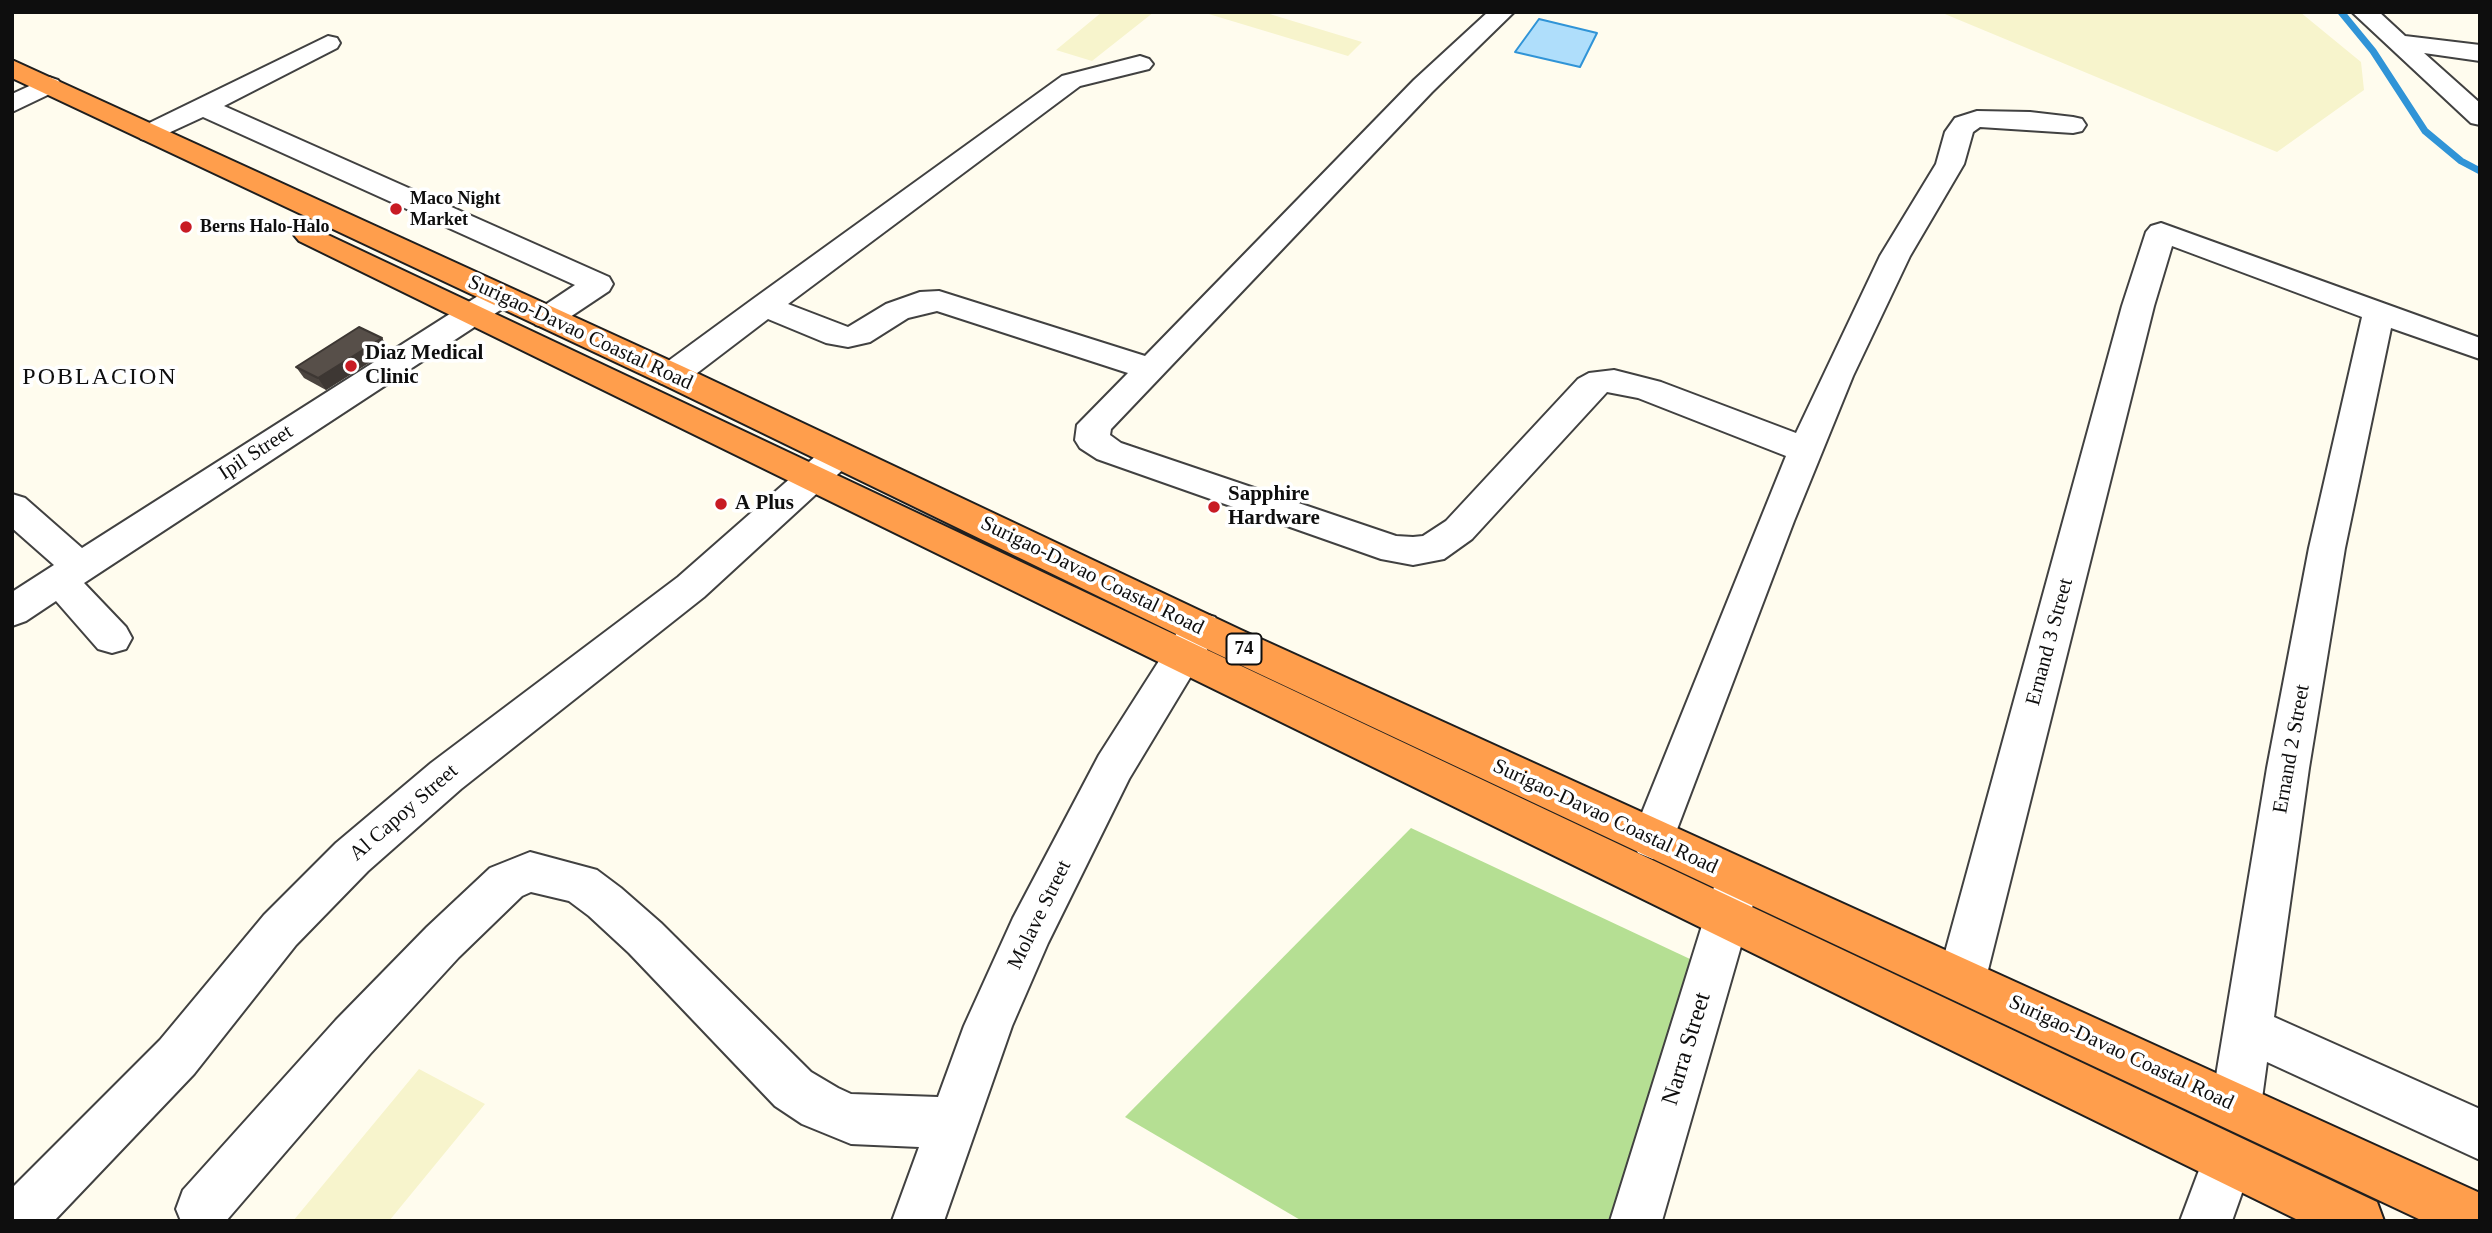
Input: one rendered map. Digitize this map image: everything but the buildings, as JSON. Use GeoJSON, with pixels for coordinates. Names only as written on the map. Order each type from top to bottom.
{"type":"FeatureCollection","features":[{"type":"Feature","properties":{"kind":"highway","name":"Surigao-Davao Coastal Road"},"geometry":{"type":"LineString","coordinates":[[23,88],[151,133],[485,305],[547,318],[672,375],[826,466]]}},
{"type":"Feature","properties":{"kind":"highway","name":"Surigao-Davao Coastal Road"},"geometry":{"type":"LineString","coordinates":[[23,88],[826,466],[1733,898],[2228,1159],[2358,1221]]}},
{"type":"Feature","properties":{"kind":"highway","name":"Surigao-Davao Coastal Road"},"geometry":{"type":"LineString","coordinates":[[1193,642],[1653,840],[1733,898],[1962,978],[2236,1106],[2476,1213]]}},
{"type":"Feature","properties":{"kind":"highway"},"geometry":{"type":"LineString","coordinates":[[2228,1159],[2236,1106]]}},
{"type":"Feature","properties":{"kind":"street"},"geometry":{"type":"LineString","coordinates":[[1502,12],[1376,134],[1152,369],[1094,425],[1092,440],[1109,451],[1394,549],[1431,550],[1446,541],[1485,505],[1590,387],[1601,381],[1614,381],[1649,390],[1805,450]]}},
{"type":"Feature","properties":{"kind":"street"},"geometry":{"type":"LineString","coordinates":[[2364,12],[2480,117]]}},
{"type":"Feature","properties":{"kind":"street"},"geometry":{"type":"LineString","coordinates":[[2396,42],[2480,53]]}},
{"type":"Feature","properties":{"kind":"street"},"geometry":{"type":"LineString","coordinates":[[151,133],[328,43]]}},
{"type":"Feature","properties":{"kind":"street"},"geometry":{"type":"LineString","coordinates":[[672,375],[1071,81],[1140,64]]}},
{"type":"Feature","properties":{"kind":"street"},"geometry":{"type":"LineString","coordinates":[[203,107],[598,284],[547,318]]}},
{"type":"Feature","properties":{"kind":"street"},"geometry":{"type":"LineString","coordinates":[[1653,840],[1805,450],[1867,308],[1950,164],[1964,124],[1977,119],[1993,118],[2073,125]]}},
{"type":"Feature","properties":{"kind":"street","name":"Ernand 3 Street"},"geometry":{"type":"LineString","coordinates":[[1962,978],[2138,306],[2161,232],[2379,312]]}},
{"type":"Feature","properties":{"kind":"street"},"geometry":{"type":"LineString","coordinates":[[764,306],[848,337],[859,335],[897,311],[920,302],[939,302],[1152,369]]}},
{"type":"Feature","properties":{"kind":"street","name":"Ipil Street"},"geometry":{"type":"LineString","coordinates":[[12,611],[485,305]]}},
{"type":"Feature","properties":{"kind":"street"},"geometry":{"type":"LineString","coordinates":[[2379,312],[2480,349]]}},
{"type":"Feature","properties":{"kind":"street","name":"Ernand 2 Street"},"geometry":{"type":"LineString","coordinates":[[2236,1106],[2320,589],[2379,312]]}},
{"type":"Feature","properties":{"kind":"street","name":"Al Capoy Street"},"geometry":{"type":"LineString","coordinates":[[17,1221],[177,1057],[280,930],[352,857],[446,776],[691,587],[826,466]]}},
{"type":"Feature","properties":{"kind":"street"},"geometry":{"type":"LineString","coordinates":[[12,508],[69,573],[111,638]]}},
{"type":"Feature","properties":{"kind":"street","name":"Molave Street"},"geometry":{"type":"LineString","coordinates":[[918,1221],[988,1026],[1029,933],[1114,767],[1193,642]]}},
{"type":"Feature","properties":{"kind":"street"},"geometry":{"type":"LineString","coordinates":[[202,1209],[353,1037],[443,942],[506,882],[530,872],[581,884],[605,902],[645,938],[793,1088],[820,1106],[851,1119],[953,1123]]}},
{"type":"Feature","properties":{"kind":"street","name":"Narra Street"},"geometry":{"type":"LineString","coordinates":[[1636,1221],[1733,898]]}},
{"type":"Feature","properties":{"kind":"street"},"geometry":{"type":"LineString","coordinates":[[2248,1029],[2480,1135]]}},
{"type":"Feature","properties":{"kind":"street"},"geometry":{"type":"LineString","coordinates":[[2206,1221],[2228,1159]]}},
{"type":"Feature","properties":{"kind":"shaded area"},"geometry":{"type":"Polygon","coordinates":[[[1102,12],[1154,12],[1092,61],[1056,50],[1102,12]]]}},
{"type":"Feature","properties":{"kind":"shaded area"},"geometry":{"type":"Polygon","coordinates":[[[1202,12],[1263,12],[1362,42],[1348,56],[1202,12]]]}},
{"type":"Feature","properties":{"kind":"shaded area"},"geometry":{"type":"Polygon","coordinates":[[[1940,12],[2300,12],[2361,62],[2364,90],[2277,152],[1940,12]]]}},
{"type":"Feature","properties":{"kind":"shaded area"},"geometry":{"type":"Polygon","coordinates":[[[419,1069],[485,1104],[389,1221],[293,1221],[419,1069]]]}},
{"type":"Feature","properties":{"kind":"green space"},"geometry":{"type":"Polygon","coordinates":[[[1411,828],[1690,959],[1617,1221],[1302,1221],[1125,1117],[1411,828]]]}},
{"type":"Feature","properties":{"kind":"water"},"geometry":{"type":"Polygon","coordinates":[[[1539,19],[1597,33],[1580,67],[1515,52],[1539,19]]]}},
{"type":"Feature","properties":{"kind":"waterway"},"geometry":{"type":"LineString","coordinates":[[2341,12],[2373,51],[2425,131],[2461,161],[2480,171]]}},
{"type":"Feature","properties":{"kind":"place","name":"Maco Night Market"},"geometry":{"type":"Point","coordinates":[396,209]}},
{"type":"Feature","properties":{"kind":"place","name":"Berns Halo-Halo"},"geometry":{"type":"Point","coordinates":[186,227]}},
{"type":"Feature","properties":{"kind":"place","name":"Diaz Medical Clinic"},"geometry":{"type":"Point","coordinates":[351,366]}},
{"type":"Feature","properties":{"kind":"place","name":"A Plus"},"geometry":{"type":"Point","coordinates":[721,504]}},
{"type":"Feature","properties":{"kind":"place","name":"Sapphire Hardware"},"geometry":{"type":"Point","coordinates":[1214,507]}},
{"type":"Feature","properties":{"kind":"district","name":"POBLACION"},"geometry":{"type":"Point","coordinates":[100,378]}}]}
